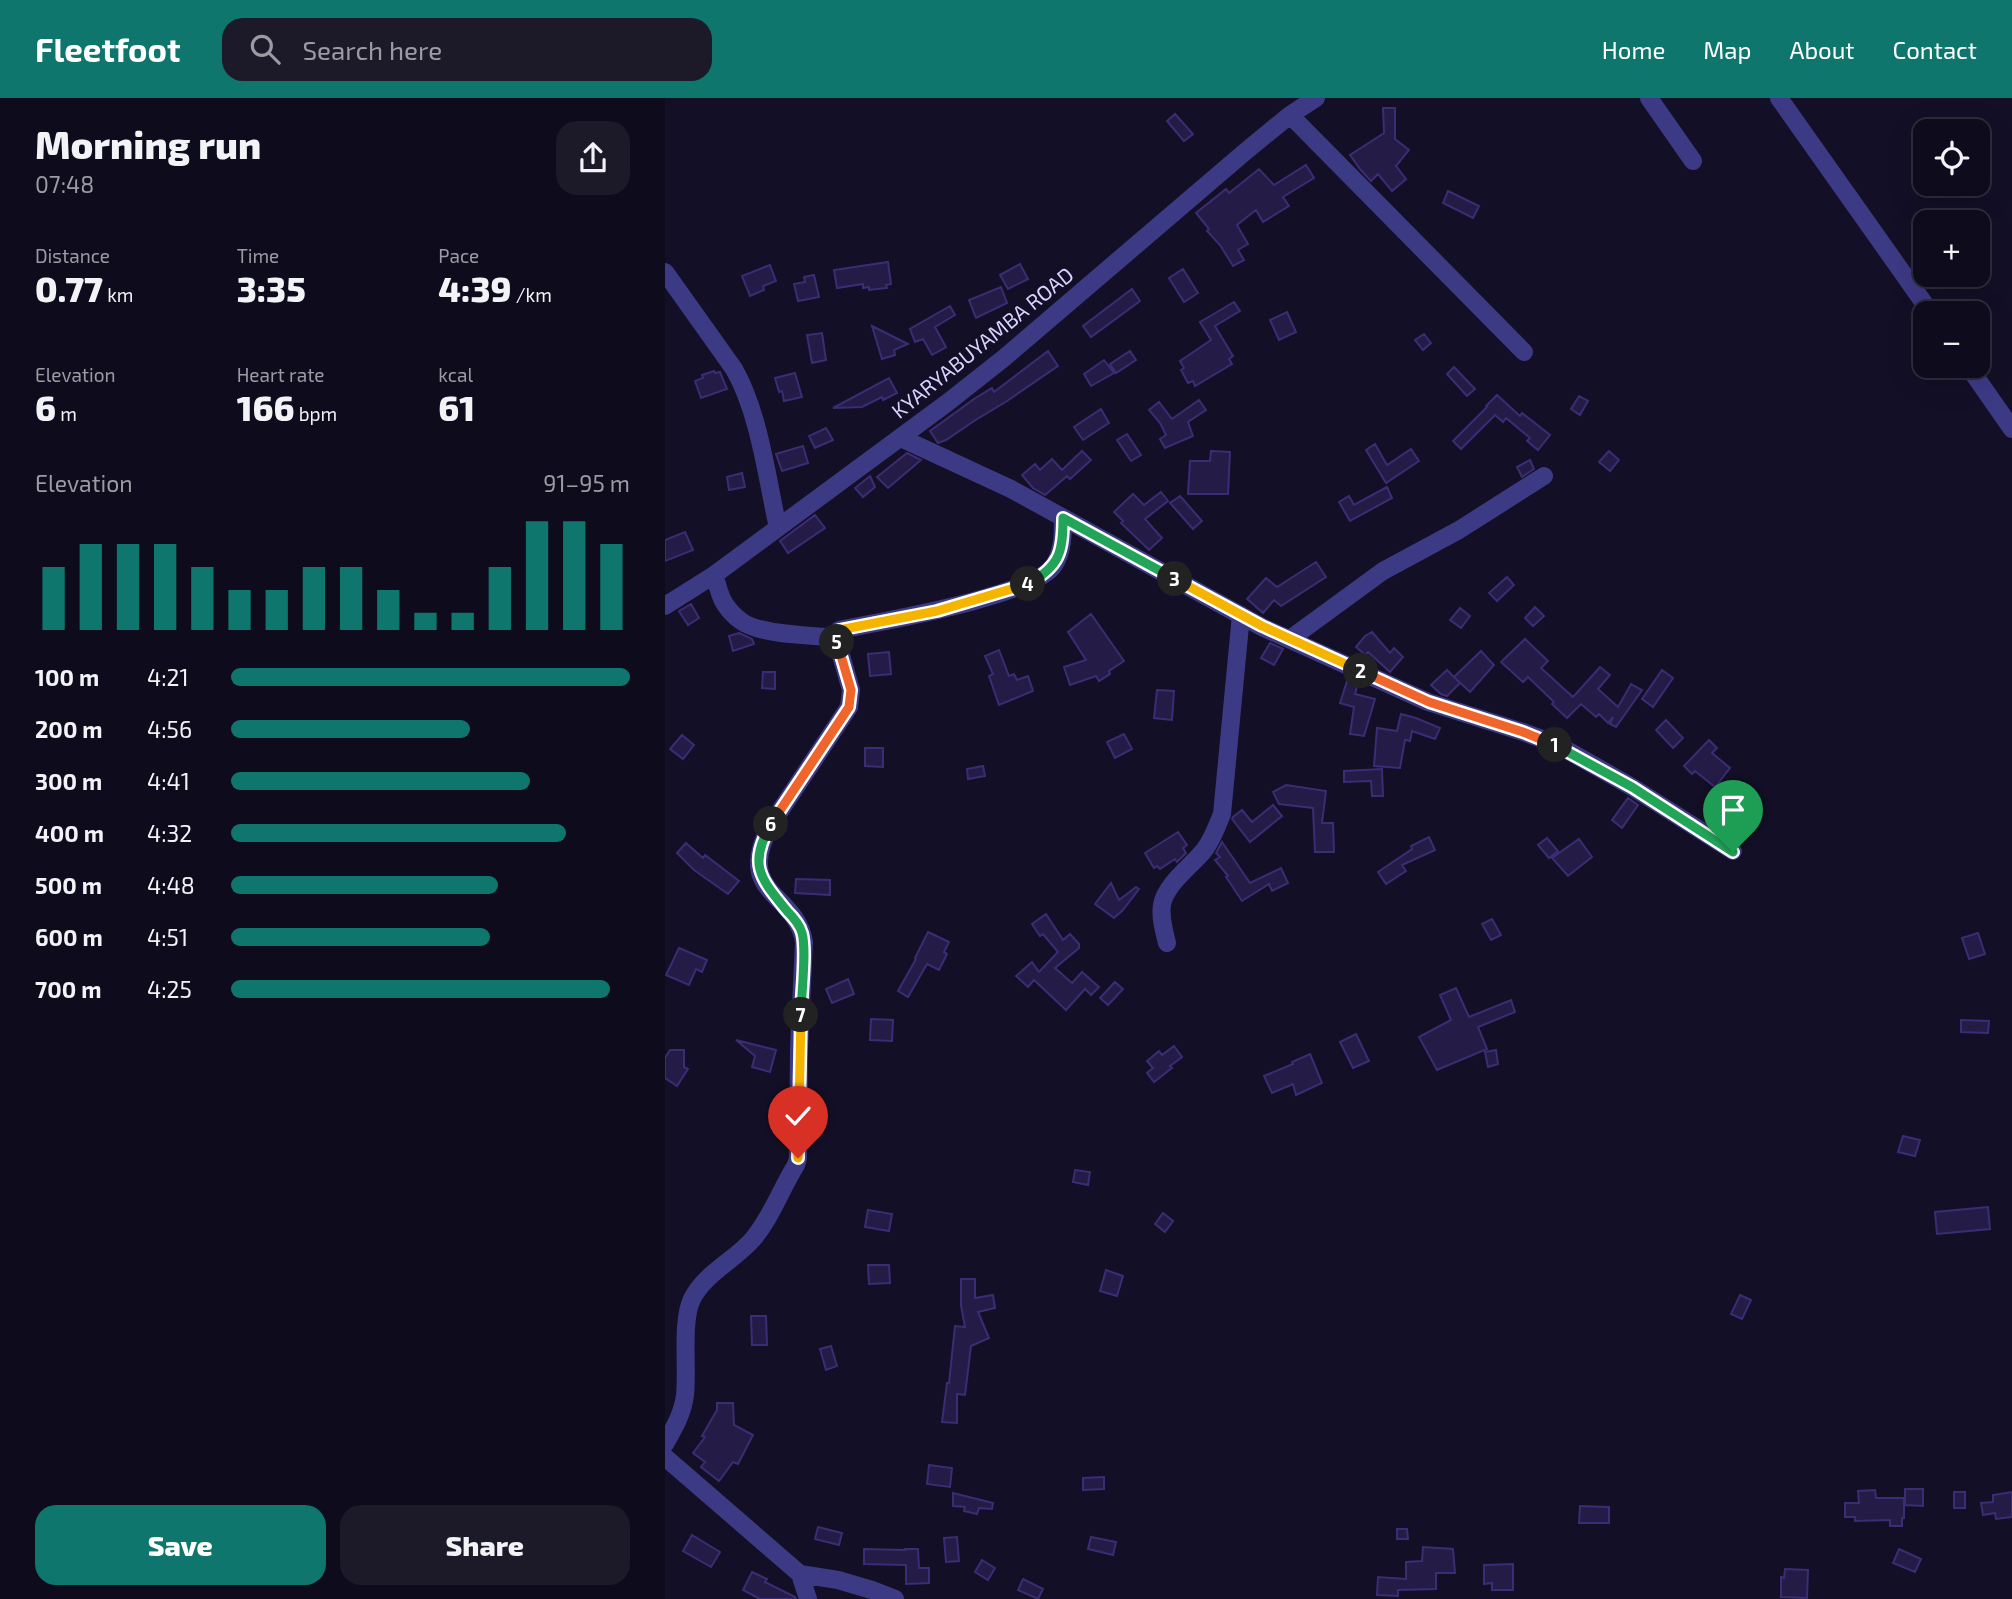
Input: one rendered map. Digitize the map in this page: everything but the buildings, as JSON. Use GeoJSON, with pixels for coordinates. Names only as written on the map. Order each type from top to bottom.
{"type":"FeatureCollection","features":[{"type":"Feature","properties":{"kind":"street","name":"KYARYABUYAMBA ROAD"},"geometry":{"type":"LineString","coordinates":[[665,606],[715,575],[901,438],[1004,358],[1170,214],[1290,115],[1316,98]]}},
{"type":"Feature","properties":{"kind":"street"},"geometry":{"type":"LineString","coordinates":[[1649,98],[1693,161]]}},
{"type":"Feature","properties":{"kind":"street"},"geometry":{"type":"LineString","coordinates":[[1779,98],[1923,301]]}},
{"type":"Feature","properties":{"kind":"street"},"geometry":{"type":"LineString","coordinates":[[1290,115],[1524,352]]}},
{"type":"Feature","properties":{"kind":"street"},"geometry":{"type":"LineString","coordinates":[[665,271],[744,386],[753,411],[778,528]]}},
{"type":"Feature","properties":{"kind":"street"},"geometry":{"type":"LineString","coordinates":[[1976,378],[2012,429]]}},
{"type":"Feature","properties":{"kind":"street"},"geometry":{"type":"LineString","coordinates":[[901,438],[1011,489],[1290,639],[1429,702],[1558,746],[1632,787],[1733,852]]}},
{"type":"Feature","properties":{"kind":"street"},"geometry":{"type":"LineString","coordinates":[[1290,639],[1383,571],[1459,530],[1544,476]]}},
{"type":"Feature","properties":{"kind":"street"},"geometry":{"type":"LineString","coordinates":[[665,1444],[677,1421],[685,1394],[687,1330],[692,1300],[714,1274],[754,1238],[798,1158],[804,942],[796,921],[761,877],[759,859],[770,826],[849,707],[851,690],[836,638],[839,630],[937,611],[1029,583],[1054,566],[1063,541],[1063,518]]}},
{"type":"Feature","properties":{"kind":"street"},"geometry":{"type":"LineString","coordinates":[[715,575],[722,599],[741,622],[764,630],[836,638]]}},
{"type":"Feature","properties":{"kind":"street"},"geometry":{"type":"LineString","coordinates":[[1167,943],[1161,915],[1166,892],[1205,849],[1222,814],[1241,615]]}},
{"type":"Feature","properties":{"kind":"street"},"geometry":{"type":"LineString","coordinates":[[665,1457],[800,1574],[861,1587],[895,1599]]}},
{"type":"Feature","properties":{"kind":"street"},"geometry":{"type":"LineString","coordinates":[[800,1574],[808,1599]]}},
{"type":"Feature","properties":{"kind":"route"},"geometry":{"type":"LineString","coordinates":[[798,1158],[804,942],[796,921],[761,877],[759,859],[760,849],[770,826],[849,707],[851,690],[836,638],[839,630],[962,605],[1029,583],[1054,566],[1063,541],[1063,518],[1262,626],[1429,702],[1558,746],[1632,787],[1733,852]]}}]}
